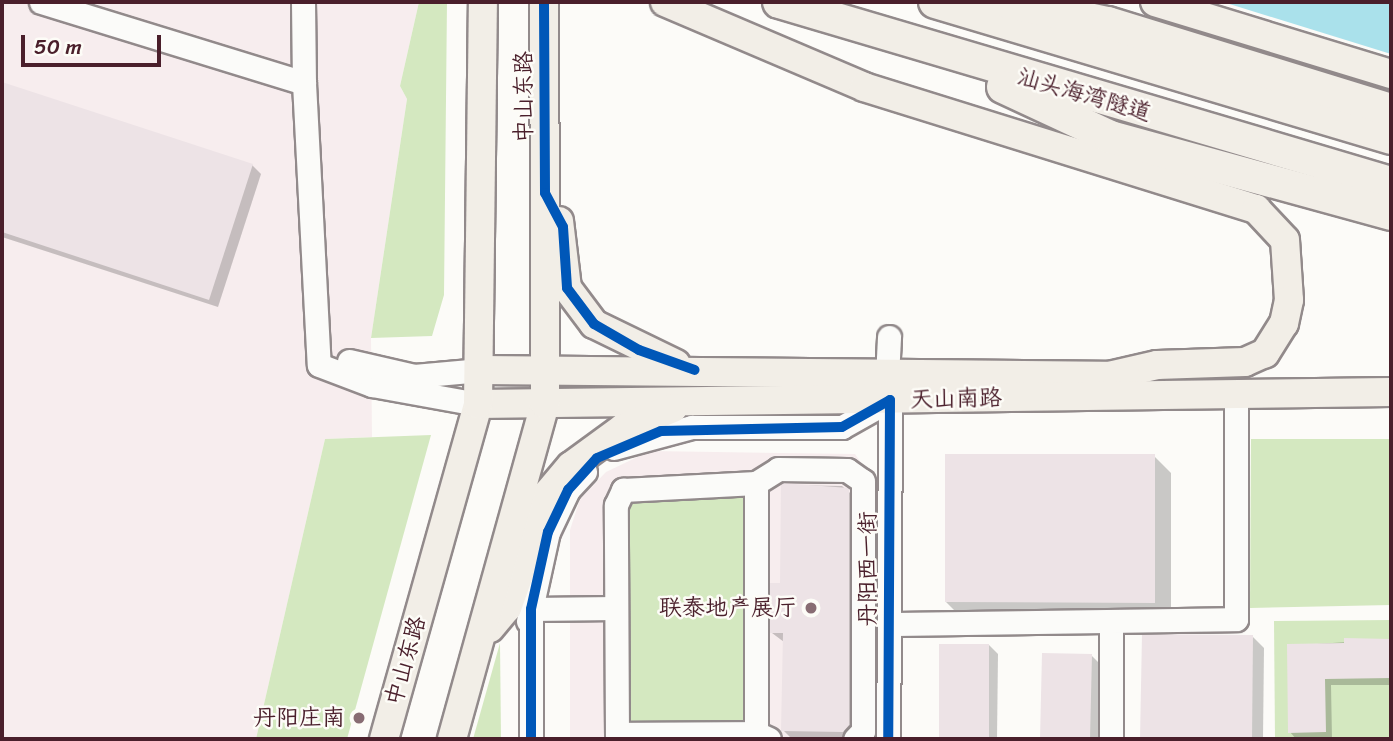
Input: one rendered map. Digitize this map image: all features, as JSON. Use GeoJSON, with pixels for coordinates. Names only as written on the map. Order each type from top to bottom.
{"type":"FeatureCollection","features":[{"type":"Feature","properties":{"kind":"highway","name":"汕头海湾隧道"},"geometry":{"type":"LineString","coordinates":[[779,2],[913,46],[1391,183]]}},
{"type":"Feature","properties":{"kind":"highway","name":"汕头海湾隧道"},"geometry":{"type":"LineString","coordinates":[[935,2],[1391,138]]}},
{"type":"Feature","properties":{"kind":"highway"},"geometry":{"type":"LineString","coordinates":[[1008,2],[1108,23],[1391,110]]}},
{"type":"Feature","properties":{"kind":"highway"},"geometry":{"type":"LineString","coordinates":[[913,46],[1110,137],[1391,214]]}},
{"type":"Feature","properties":{"kind":"main road","name":"中山东路"},"geometry":{"type":"LineString","coordinates":[[384,739],[478,404],[481,370],[483,2]]}},
{"type":"Feature","properties":{"kind":"main road","name":"中山东路"},"geometry":{"type":"LineString","coordinates":[[452,739],[545,404],[544,2]]}},
{"type":"Feature","properties":{"kind":"main road"},"geometry":{"type":"LineString","coordinates":[[665,2],[864,87],[1256,209],[1285,240],[1289,300],[1284,323],[1265,353],[1245,362],[1157,365],[1109,376]]}},
{"type":"Feature","properties":{"kind":"main road"},"geometry":{"type":"LineString","coordinates":[[1155,2],[1391,74]]}},
{"type":"Feature","properties":{"kind":"main road"},"geometry":{"type":"LineString","coordinates":[[545,193],[563,227],[567,288],[594,324],[639,350],[695,370]]}},
{"type":"Feature","properties":{"kind":"main road","name":"天山南路"},"geometry":{"type":"LineString","coordinates":[[481,370],[695,370],[888,388],[1236,394],[1391,392]]}},
{"type":"Feature","properties":{"kind":"main road","name":"天山南路"},"geometry":{"type":"LineString","coordinates":[[478,404],[697,402],[1109,376],[1391,376]]}},
{"type":"Feature","properties":{"kind":"main road"},"geometry":{"type":"LineString","coordinates":[[478,640],[507,608],[531,531],[571,466],[623,428],[697,402]]}},
{"type":"Feature","properties":{"kind":"street"},"geometry":{"type":"LineString","coordinates":[[41,2],[304,83]]}},
{"type":"Feature","properties":{"kind":"street"},"geometry":{"type":"LineString","coordinates":[[303,2],[304,83],[319,365],[372,385],[478,404]]}},
{"type":"Feature","properties":{"kind":"street","name":"丹阳西一街"},"geometry":{"type":"LineString","coordinates":[[888,739],[889,337]]}},
{"type":"Feature","properties":{"kind":"street"},"geometry":{"type":"LineString","coordinates":[[318,349],[372,369],[414,376],[481,370]]}},
{"type":"Feature","properties":{"kind":"street"},"geometry":{"type":"LineString","coordinates":[[521,739],[522,646],[548,532],[568,490],[597,458],[629,439],[692,427],[842,427],[888,388]]}},
{"type":"Feature","properties":{"kind":"street"},"geometry":{"type":"LineString","coordinates":[[889,624],[1236,619],[1236,394]]}},
{"type":"Feature","properties":{"kind":"street"},"geometry":{"type":"LineString","coordinates":[[756,484],[762,736],[617,734],[616,505],[623,490],[756,484],[778,469],[847,470],[863,481],[863,731],[855,739]]}},
{"type":"Feature","properties":{"kind":"street"},"geometry":{"type":"LineString","coordinates":[[531,609],[616,608]]}},
{"type":"Feature","properties":{"kind":"street"},"geometry":{"type":"LineString","coordinates":[[531,609],[531,739]]}},
{"type":"Feature","properties":{"kind":"street"},"geometry":{"type":"LineString","coordinates":[[1111,621],[1111,739]]}},
{"type":"Feature","properties":{"kind":"shaded area"},"geometry":{"type":"Polygon","coordinates":[[[2,2],[419,2],[400,86],[407,99],[371,338],[372,437],[325,439],[256,739],[2,739],[2,2]]]}},
{"type":"Feature","properties":{"kind":"shaded area"},"geometry":{"type":"Polygon","coordinates":[[[650,451],[855,454],[869,474],[873,496],[872,739],[570,739],[570,530],[580,499],[606,472],[650,451]]]}},
{"type":"Feature","properties":{"kind":"green space"},"geometry":{"type":"Polygon","coordinates":[[[419,2],[447,2],[444,295],[432,336],[371,338],[407,99],[400,86],[419,2]]]}},
{"type":"Feature","properties":{"kind":"green space"},"geometry":{"type":"Polygon","coordinates":[[[431,435],[347,739],[256,739],[325,439],[431,435]]]}},
{"type":"Feature","properties":{"kind":"green space"},"geometry":{"type":"Polygon","coordinates":[[[1251,439],[1391,439],[1391,605],[1250,608],[1251,439]]]}},
{"type":"Feature","properties":{"kind":"green space"},"geometry":{"type":"Polygon","coordinates":[[[745,495],[747,722],[626,723],[625,496],[745,495]]]}},
{"type":"Feature","properties":{"kind":"green space"},"geometry":{"type":"Polygon","coordinates":[[[1391,620],[1391,739],[1275,739],[1274,621],[1391,620]]]}},
{"type":"Feature","properties":{"kind":"green space"},"geometry":{"type":"Polygon","coordinates":[[[500,643],[501,739],[473,739],[500,643]]]}},
{"type":"Feature","properties":{"kind":"water"},"geometry":{"type":"Polygon","coordinates":[[[1223,2],[1391,2],[1391,54],[1223,2]]]}},
{"type":"Feature","properties":{"kind":"building"},"geometry":{"type":"Polygon","coordinates":[[[2,82],[253,164],[209,300],[2,232],[2,82]]]}},
{"type":"Feature","properties":{"kind":"building"},"geometry":{"type":"Polygon","coordinates":[[[945,454],[1155,454],[1155,603],[945,602],[945,454]]]}},
{"type":"Feature","properties":{"kind":"building","name":"联泰地产展厅"},"geometry":{"type":"Polygon","coordinates":[[[781,483],[849,488],[849,725],[843,732],[781,731],[783,633],[770,633],[770,583],[780,583],[781,483]]]}},
{"type":"Feature","properties":{"kind":"building"},"geometry":{"type":"Polygon","coordinates":[[[1142,634],[1253,635],[1252,739],[1140,739],[1142,634]]]}},
{"type":"Feature","properties":{"kind":"building"},"geometry":{"type":"Polygon","coordinates":[[[1344,638],[1391,639],[1391,678],[1325,679],[1326,732],[1288,733],[1287,644],[1344,643],[1344,638]]]}},
{"type":"Feature","properties":{"kind":"building"},"geometry":{"type":"Polygon","coordinates":[[[939,644],[989,644],[989,739],[939,739],[939,644]]]}},
{"type":"Feature","properties":{"kind":"building"},"geometry":{"type":"Polygon","coordinates":[[[1042,653],[1092,654],[1090,739],[1040,739],[1042,653]]]}},
{"type":"Feature","properties":{"kind":"cycle path"},"geometry":{"type":"LineString","coordinates":[[544,2],[545,193],[563,227],[567,288],[594,324],[639,350],[695,370]]}},
{"type":"Feature","properties":{"kind":"cycle path"},"geometry":{"type":"LineString","coordinates":[[531,739],[531,609],[548,532],[568,490],[597,458],[661,431],[842,427],[890,400],[888,739]]}},
{"type":"Feature","properties":{"kind":"place","name":"联泰地产展厅"},"geometry":{"type":"Point","coordinates":[811,608]}},
{"type":"Feature","properties":{"kind":"place","name":"丹阳庄南"},"geometry":{"type":"Point","coordinates":[359,718]}}]}
